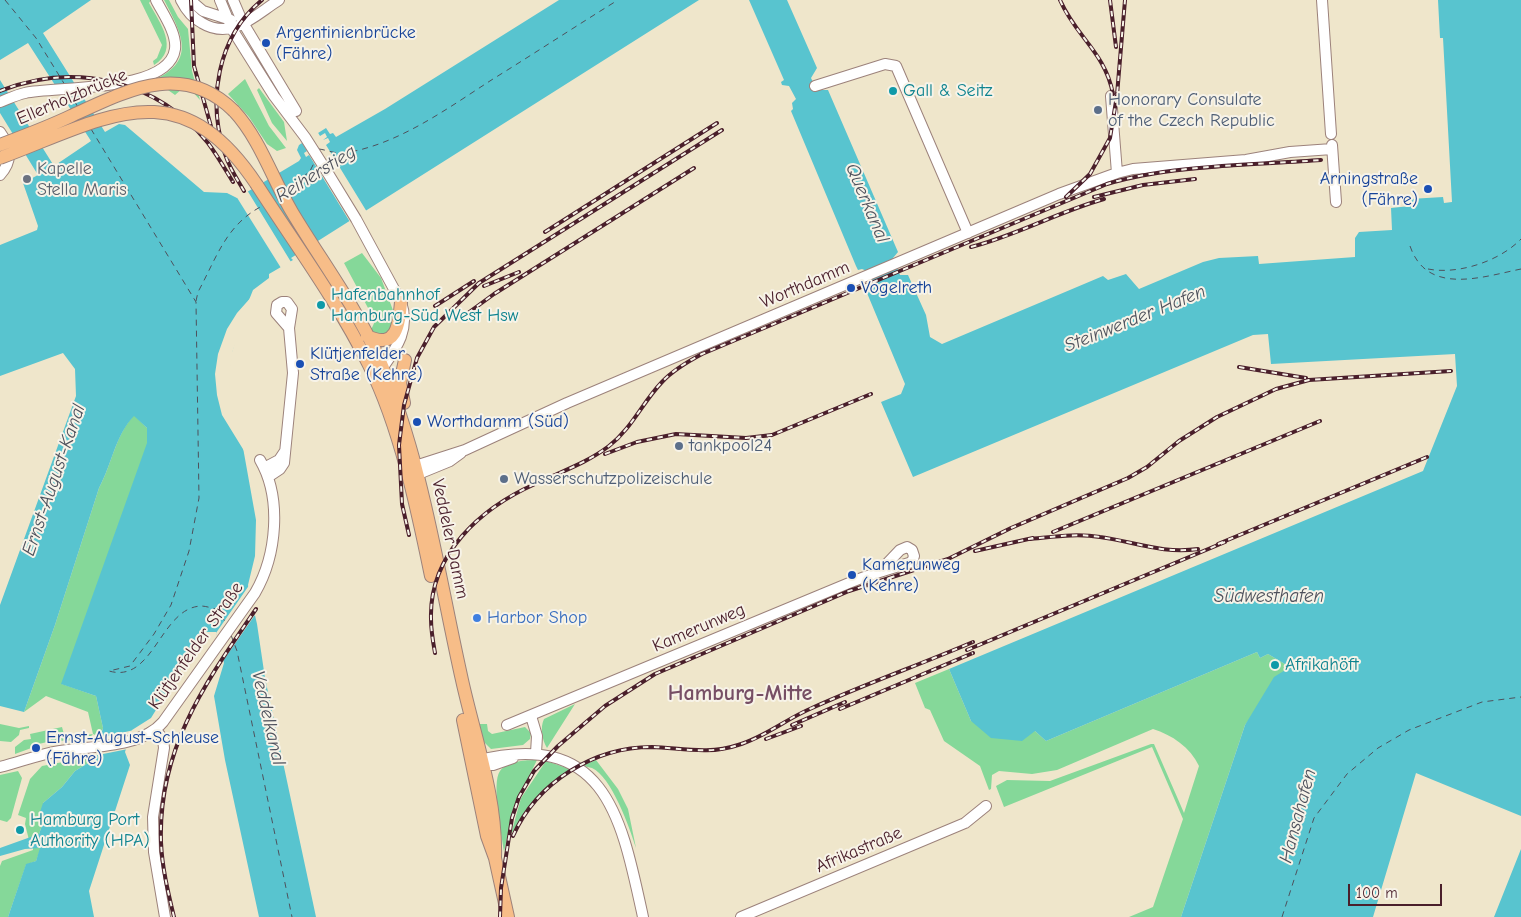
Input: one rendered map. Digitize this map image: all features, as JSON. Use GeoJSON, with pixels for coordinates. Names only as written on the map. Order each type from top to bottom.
{"type":"FeatureCollection","features":[{"type":"Feature","properties":{"kind":"main road","name":"Ellerholzbrücke"},"geometry":{"type":"LineString","coordinates":[[0,145],[129,90],[156,84],[176,84],[202,90],[224,102],[246,126],[314,247]]}},
{"type":"Feature","properties":{"kind":"main road","name":"Ellerholzbrücke"},"geometry":{"type":"LineString","coordinates":[[0,158],[120,114],[151,112],[179,117],[210,131],[234,154],[301,254]]}},
{"type":"Feature","properties":{"kind":"main road","name":"Veddeler Damm"},"geometry":{"type":"LineString","coordinates":[[314,247],[367,336],[412,452],[412,472]]}},
{"type":"Feature","properties":{"kind":"main road","name":"Veddeler Damm"},"geometry":{"type":"LineString","coordinates":[[301,254],[354,337],[381,374],[412,472],[496,836],[495,858],[508,917]]}},
{"type":"Feature","properties":{"kind":"main road"},"geometry":{"type":"LineString","coordinates":[[367,336],[381,341],[391,337],[398,326],[401,302]]}},
{"type":"Feature","properties":{"kind":"main road"},"geometry":{"type":"LineString","coordinates":[[405,360],[400,388],[410,423],[412,452]]}},
{"type":"Feature","properties":{"kind":"street"},"geometry":{"type":"LineString","coordinates":[[0,102],[17,95],[121,83],[158,71],[168,64],[175,52],[175,40],[156,0]]}},
{"type":"Feature","properties":{"kind":"street"},"geometry":{"type":"LineString","coordinates":[[187,0],[203,0]]}},
{"type":"Feature","properties":{"kind":"street"},"geometry":{"type":"LineString","coordinates":[[187,0],[203,11],[243,22]]}},
{"type":"Feature","properties":{"kind":"street"},"geometry":{"type":"LineString","coordinates":[[187,0],[191,16],[204,25],[222,30],[232,29],[280,0]]}},
{"type":"Feature","properties":{"kind":"street"},"geometry":{"type":"LineString","coordinates":[[220,0],[232,29],[274,96],[305,137],[356,219],[360,230],[401,302],[404,314],[403,332],[381,374]]}},
{"type":"Feature","properties":{"kind":"street"},"geometry":{"type":"LineString","coordinates":[[233,0],[243,22],[296,110]]}},
{"type":"Feature","properties":{"kind":"street"},"geometry":{"type":"LineString","coordinates":[[1322,0],[1331,134]]}},
{"type":"Feature","properties":{"kind":"street"},"geometry":{"type":"LineString","coordinates":[[815,86],[893,64],[898,69],[968,233]]}},
{"type":"Feature","properties":{"kind":"street"},"geometry":{"type":"LineString","coordinates":[[1111,96],[1117,173]]}},
{"type":"Feature","properties":{"kind":"street"},"geometry":{"type":"LineString","coordinates":[[0,132],[7,144],[10,156],[7,166],[0,175]]}},
{"type":"Feature","properties":{"kind":"street","name":"Worthdamm"},"geometry":{"type":"LineString","coordinates":[[412,472],[450,461],[465,450],[567,403],[896,263],[1117,173],[1163,165],[1246,160],[1332,147],[1336,202]]}},
{"type":"Feature","properties":{"kind":"street","name":"Klütjenfelder Straße"},"geometry":{"type":"LineString","coordinates":[[0,767],[61,751],[96,748],[131,740],[156,730],[253,596],[266,568],[272,540],[274,507],[264,468],[283,467],[293,373],[289,328]]}},
{"type":"Feature","properties":{"kind":"street"},"geometry":{"type":"LineString","coordinates":[[381,374],[396,373],[405,360]]}},
{"type":"Feature","properties":{"kind":"street","name":"Kamerunweg"},"geometry":{"type":"LineString","coordinates":[[507,725],[880,571]]}},
{"type":"Feature","properties":{"kind":"street"},"geometry":{"type":"LineString","coordinates":[[531,716],[537,736],[536,753]]}},
{"type":"Feature","properties":{"kind":"street"},"geometry":{"type":"LineString","coordinates":[[156,730],[163,739],[164,748],[153,817],[154,852],[165,917]]}},
{"type":"Feature","properties":{"kind":"street"},"geometry":{"type":"LineString","coordinates":[[479,763],[524,753],[536,753],[558,759],[576,767],[589,777],[606,797],[615,813],[626,842],[643,917]]}},
{"type":"Feature","properties":{"kind":"street","name":"Afrikastraße"},"geometry":{"type":"LineString","coordinates":[[741,917],[965,823],[986,806]]}},
{"type":"Feature","properties":{"kind":"green space"},"geometry":{"type":"Polygon","coordinates":[[[140,0],[151,0],[149,3],[162,27],[167,44],[162,59],[154,65],[153,61],[157,58],[162,45],[140,0]]]}},
{"type":"Feature","properties":{"kind":"green space"},"geometry":{"type":"Polygon","coordinates":[[[164,0],[169,0],[178,17],[188,29],[192,71],[200,100],[191,90],[182,89],[175,95],[154,80],[177,64],[181,55],[180,35],[164,0]]]}},
{"type":"Feature","properties":{"kind":"green space"},"geometry":{"type":"Polygon","coordinates":[[[245,79],[269,126],[286,148],[277,151],[267,144],[249,117],[228,94],[245,79]]]}},
{"type":"Feature","properties":{"kind":"green space"},"geometry":{"type":"Polygon","coordinates":[[[259,88],[284,122],[287,141],[272,123],[257,90],[259,88]]]}},
{"type":"Feature","properties":{"kind":"green space"},"geometry":{"type":"Polygon","coordinates":[[[362,253],[381,278],[394,313],[389,333],[374,335],[371,330],[375,321],[344,263],[362,253]]]}},
{"type":"Feature","properties":{"kind":"green space"},"geometry":{"type":"Polygon","coordinates":[[[134,415],[147,428],[148,443],[62,684],[96,696],[103,728],[100,737],[93,734],[88,712],[46,696],[24,712],[55,625],[99,488],[122,432],[134,415]]]}},
{"type":"Feature","properties":{"kind":"green space"},"geometry":{"type":"Polygon","coordinates":[[[1257,652],[1260,658],[1268,654],[1290,667],[1245,725],[1181,917],[1129,917],[1153,907],[1183,819],[1152,747],[1004,807],[996,786],[1007,780],[1050,781],[1154,744],[1184,813],[1199,766],[1186,748],[1174,738],[1153,729],[1057,770],[1032,774],[999,771],[992,775],[991,789],[989,790],[980,766],[944,741],[930,710],[925,708],[915,683],[949,669],[971,721],[1035,731],[1046,741],[1257,652]]]}},
{"type":"Feature","properties":{"kind":"green space"},"geometry":{"type":"Polygon","coordinates":[[[575,704],[547,748],[542,734],[544,719],[575,704]]]}},
{"type":"Feature","properties":{"kind":"green space"},"geometry":{"type":"Polygon","coordinates":[[[0,724],[19,728],[29,726],[29,728],[20,730],[19,735],[11,742],[0,741],[0,724]]]}},
{"type":"Feature","properties":{"kind":"green space"},"geometry":{"type":"Polygon","coordinates":[[[479,724],[487,724],[488,731],[492,734],[525,727],[531,733],[530,739],[523,745],[491,749],[484,742],[479,724]]]}},
{"type":"Feature","properties":{"kind":"green space"},"geometry":{"type":"Polygon","coordinates":[[[62,727],[65,738],[93,734],[87,740],[52,741],[34,745],[34,747],[15,754],[15,747],[24,740],[31,739],[30,734],[62,727]]]}},
{"type":"Feature","properties":{"kind":"green space"},"geometry":{"type":"Polygon","coordinates":[[[94,757],[93,760],[75,771],[62,787],[43,803],[44,820],[39,834],[29,840],[25,824],[26,818],[18,815],[30,779],[42,766],[94,757]]]}},
{"type":"Feature","properties":{"kind":"green space"},"geometry":{"type":"Polygon","coordinates":[[[537,760],[513,809],[504,852],[497,798],[500,771],[512,763],[537,760]]]}},
{"type":"Feature","properties":{"kind":"green space"},"geometry":{"type":"Polygon","coordinates":[[[596,760],[618,789],[628,809],[636,848],[613,792],[599,773],[584,765],[596,760]]]}},
{"type":"Feature","properties":{"kind":"green space"},"geometry":{"type":"Polygon","coordinates":[[[546,761],[570,769],[533,802],[511,834],[521,798],[546,761]]]}},
{"type":"Feature","properties":{"kind":"green space"},"geometry":{"type":"Polygon","coordinates":[[[18,771],[22,778],[11,818],[7,822],[0,820],[0,775],[18,771]]]}},
{"type":"Feature","properties":{"kind":"green space"},"geometry":{"type":"Polygon","coordinates":[[[33,848],[41,848],[36,861],[26,865],[8,917],[0,917],[0,866],[2,861],[33,850],[33,848]]]}},
{"type":"Feature","properties":{"kind":"water"},"geometry":{"type":"Polygon","coordinates":[[[0,0],[91,0],[43,33],[105,132],[119,124],[125,125],[204,192],[227,193],[237,198],[299,161],[301,158],[297,150],[299,145],[326,128],[330,134],[333,133],[336,137],[385,109],[559,0],[699,0],[291,258],[293,260],[269,274],[269,278],[253,290],[228,365],[228,388],[242,442],[256,520],[255,556],[248,585],[257,624],[265,678],[316,917],[259,917],[225,760],[214,696],[224,663],[216,632],[204,632],[151,718],[132,730],[125,752],[130,765],[89,891],[94,917],[8,917],[26,864],[36,861],[40,848],[25,849],[0,856],[0,848],[39,834],[44,820],[40,812],[43,803],[62,787],[75,771],[93,760],[103,728],[96,696],[61,684],[147,443],[147,428],[134,416],[118,441],[99,488],[55,625],[24,712],[0,706],[0,605],[76,396],[75,369],[63,353],[0,376],[0,245],[37,230],[38,226],[23,183],[38,175],[0,113],[0,80],[54,166],[91,141],[28,43],[0,60],[0,0]]]}},
{"type":"Feature","properties":{"kind":"water"},"geometry":{"type":"Polygon","coordinates":[[[749,0],[787,0],[817,68],[811,78],[817,90],[828,90],[898,252],[893,258],[900,275],[908,275],[926,315],[930,337],[942,344],[1103,276],[1108,280],[1126,274],[1139,289],[1203,262],[1219,258],[1258,256],[1259,264],[1355,257],[1355,238],[1359,232],[1392,230],[1391,208],[1410,206],[1410,199],[1443,197],[1444,203],[1452,202],[1443,38],[1440,38],[1438,0],[1521,0],[1521,816],[1416,773],[1373,917],[1181,917],[1245,725],[1274,677],[1290,667],[1268,654],[1260,658],[1257,652],[1046,741],[1035,731],[1022,741],[991,738],[971,721],[949,669],[1423,471],[1457,386],[1455,354],[1271,364],[1268,334],[1253,335],[913,477],[881,402],[901,394],[905,384],[867,293],[873,287],[867,271],[858,270],[856,266],[791,111],[793,109],[792,103],[796,99],[789,86],[782,85],[781,82],[784,80],[749,0]]]}},
{"type":"Feature","properties":{"kind":"water"},"geometry":{"type":"Polygon","coordinates":[[[1521,849],[1521,917],[1494,917],[1521,849]]]}},
{"type":"Feature","properties":{"kind":"pier"},"geometry":{"type":"Polygon","coordinates":[[[317,131],[320,136],[325,133],[327,137],[323,140],[328,138],[330,142],[326,145],[367,212],[349,224],[350,222],[309,155],[306,157],[304,153],[307,151],[301,141],[317,131]]]}},
{"type":"Feature","properties":{"kind":"pier"},"geometry":{"type":"Polygon","coordinates":[[[247,190],[291,262],[281,268],[236,196],[247,190]]]}},
{"type":"Feature","properties":{"kind":"pier"},"geometry":{"type":"Polygon","coordinates":[[[253,295],[233,350],[229,371],[230,390],[246,454],[222,415],[217,395],[215,374],[218,354],[227,329],[237,313],[253,295]]]}},
{"type":"Feature","properties":{"kind":"pier"},"geometry":{"type":"Polygon","coordinates":[[[250,584],[257,612],[223,661],[216,633],[250,584]]]}},
{"type":"Feature","properties":{"kind":"pier"},"geometry":{"type":"Polygon","coordinates":[[[134,730],[128,749],[93,756],[99,738],[134,730]]]}},
{"type":"Feature","properties":{"kind":"ferry route"},"geometry":{"type":"LineString","coordinates":[[5,0],[36,38],[65,85]]}},
{"type":"Feature","properties":{"kind":"ferry route"},"geometry":{"type":"LineString","coordinates":[[319,149],[344,153],[364,149],[403,134],[440,113],[618,0]]}},
{"type":"Feature","properties":{"kind":"ferry route"},"geometry":{"type":"LineString","coordinates":[[69,93],[78,107]]}},
{"type":"Feature","properties":{"kind":"ferry route"},"geometry":{"type":"LineString","coordinates":[[91,129],[196,302],[199,498],[189,551],[171,605],[154,634],[130,666],[109,671],[124,672],[137,667],[176,619],[187,610],[201,606],[216,609],[227,624]]}},
{"type":"Feature","properties":{"kind":"ferry route"},"geometry":{"type":"LineString","coordinates":[[286,192],[310,171],[315,161]]}},
{"type":"Feature","properties":{"kind":"ferry route"},"geometry":{"type":"LineString","coordinates":[[196,301],[198,292],[217,254],[231,232],[240,222],[264,205]]}},
{"type":"Feature","properties":{"kind":"ferry route"},"geometry":{"type":"LineString","coordinates":[[1428,269],[1452,270],[1478,264],[1502,254],[1521,239]]}},
{"type":"Feature","properties":{"kind":"ferry route"},"geometry":{"type":"LineString","coordinates":[[1410,246],[1418,262],[1429,272],[1442,277],[1457,279],[1473,278],[1521,269]]}},
{"type":"Feature","properties":{"kind":"ferry route"},"geometry":{"type":"LineString","coordinates":[[231,635],[237,651],[292,917]]}},
{"type":"Feature","properties":{"kind":"ferry route"},"geometry":{"type":"LineString","coordinates":[[1282,917],[1314,818],[1347,774],[1378,748],[1409,730],[1482,702],[1521,697]]}},
{"type":"Feature","properties":{"kind":"railway"},"geometry":{"type":"LineString","coordinates":[[191,0],[194,66],[214,137]]}},
{"type":"Feature","properties":{"kind":"railway"},"geometry":{"type":"LineString","coordinates":[[244,191],[225,154],[217,113],[217,92],[220,71],[226,51],[235,32],[247,15],[262,0]]}},
{"type":"Feature","properties":{"kind":"railway"},"geometry":{"type":"LineString","coordinates":[[1060,0],[1104,67],[1113,94]]}},
{"type":"Feature","properties":{"kind":"railway"},"geometry":{"type":"LineString","coordinates":[[1110,0],[1116,47]]}},
{"type":"Feature","properties":{"kind":"railway"},"geometry":{"type":"LineString","coordinates":[[1066,197],[1090,174],[1110,138],[1117,95],[1125,0]]}},
{"type":"Feature","properties":{"kind":"railway"},"geometry":{"type":"LineString","coordinates":[[0,91],[28,82],[57,78],[85,78],[113,82],[140,91],[165,104],[187,121],[208,143],[233,182]]}},
{"type":"Feature","properties":{"kind":"railway"},"geometry":{"type":"LineString","coordinates":[[545,232],[717,123]]}},
{"type":"Feature","properties":{"kind":"railway"},"geometry":{"type":"LineString","coordinates":[[409,535],[402,504],[399,445],[404,405],[417,358],[434,327],[479,283],[722,130]]}},
{"type":"Feature","properties":{"kind":"railway"},"geometry":{"type":"LineString","coordinates":[[435,653],[431,623],[433,596],[439,574],[449,554],[462,536],[478,520],[515,494],[583,462],[609,446],[631,423],[662,382],[696,357],[1107,184],[1184,169],[1321,160]]}},
{"type":"Feature","properties":{"kind":"railway"},"geometry":{"type":"LineString","coordinates":[[468,313],[494,294],[694,168]]}},
{"type":"Feature","properties":{"kind":"railway"},"geometry":{"type":"LineString","coordinates":[[1094,197],[1143,185],[1195,179]]}},
{"type":"Feature","properties":{"kind":"railway"},"geometry":{"type":"LineString","coordinates":[[971,247],[1104,199]]}},
{"type":"Feature","properties":{"kind":"railway"},"geometry":{"type":"LineString","coordinates":[[484,286],[519,272]]}},
{"type":"Feature","properties":{"kind":"railway"},"geometry":{"type":"LineString","coordinates":[[435,306],[474,281]]}},
{"type":"Feature","properties":{"kind":"railway"},"geometry":{"type":"LineString","coordinates":[[1239,367],[1306,378]]}},
{"type":"Feature","properties":{"kind":"railway"},"geometry":{"type":"LineString","coordinates":[[500,917],[501,888],[512,818],[519,797],[534,771],[558,746],[605,706],[655,674],[849,591],[948,559],[1011,528],[1128,478],[1147,467],[1179,441],[1217,417],[1276,389],[1309,380],[1451,371]]}},
{"type":"Feature","properties":{"kind":"railway"},"geometry":{"type":"LineString","coordinates":[[605,454],[637,442],[676,434],[746,438],[772,435],[871,394]]}},
{"type":"Feature","properties":{"kind":"railway"},"geometry":{"type":"LineString","coordinates":[[1053,532],[1320,421]]}},
{"type":"Feature","properties":{"kind":"railway"},"geometry":{"type":"LineString","coordinates":[[1218,544],[1427,457]]}},
{"type":"Feature","properties":{"kind":"railway"},"geometry":{"type":"LineString","coordinates":[[1028,539],[1082,535],[1161,549],[1198,549]]}},
{"type":"Feature","properties":{"kind":"railway"},"geometry":{"type":"LineString","coordinates":[[975,551],[1033,538]]}},
{"type":"Feature","properties":{"kind":"railway"},"geometry":{"type":"LineString","coordinates":[[967,650],[1225,542]]}},
{"type":"Feature","properties":{"kind":"railway"},"geometry":{"type":"LineString","coordinates":[[174,917],[164,870],[161,842],[162,808],[168,776],[177,746],[203,690],[256,609]]}},
{"type":"Feature","properties":{"kind":"railway"},"geometry":{"type":"LineString","coordinates":[[513,836],[523,817],[552,784],[570,771],[589,761],[609,753],[630,749],[652,747],[716,750],[748,742],[802,712],[973,642]]}},
{"type":"Feature","properties":{"kind":"railway"},"geometry":{"type":"LineString","coordinates":[[840,709],[973,653]]}},
{"type":"Feature","properties":{"kind":"railway"},"geometry":{"type":"LineString","coordinates":[[792,725],[845,702]]}},
{"type":"Feature","properties":{"kind":"railway"},"geometry":{"type":"LineString","coordinates":[[766,739],[801,726]]}},
{"type":"Feature","properties":{"kind":"place","name":"Argentinienbrücke (Fähre)"},"geometry":{"type":"Point","coordinates":[266,43]}},
{"type":"Feature","properties":{"kind":"place","name":"Gall & Seitz"},"geometry":{"type":"Point","coordinates":[893,91]}},
{"type":"Feature","properties":{"kind":"place","name":"Honorary Consulate of the Czech Republic"},"geometry":{"type":"Point","coordinates":[1098,110]}},
{"type":"Feature","properties":{"kind":"place","name":"Kapelle Stella Maris"},"geometry":{"type":"Point","coordinates":[27,179]}},
{"type":"Feature","properties":{"kind":"place","name":"Arningstraße (Fähre)"},"geometry":{"type":"Point","coordinates":[1428,189]}},
{"type":"Feature","properties":{"kind":"place","name":"Vogelreth"},"geometry":{"type":"Point","coordinates":[851,288]}},
{"type":"Feature","properties":{"kind":"place","name":"Hafenbahnhof Hamburg-Süd West Hsw"},"geometry":{"type":"Point","coordinates":[321,305]}},
{"type":"Feature","properties":{"kind":"place","name":"Klütjenfelder Straße (Kehre)"},"geometry":{"type":"Point","coordinates":[300,364]}},
{"type":"Feature","properties":{"kind":"place","name":"Worthdamm (Süd)"},"geometry":{"type":"Point","coordinates":[417,422]}},
{"type":"Feature","properties":{"kind":"place","name":"tankpool24"},"geometry":{"type":"Point","coordinates":[679,446]}},
{"type":"Feature","properties":{"kind":"place","name":"Wasserschutzpolizeischule"},"geometry":{"type":"Point","coordinates":[504,479]}},
{"type":"Feature","properties":{"kind":"place","name":"Kamerunweg (Kehre)"},"geometry":{"type":"Point","coordinates":[852,575]}},
{"type":"Feature","properties":{"kind":"place","name":"Harbor Shop"},"geometry":{"type":"Point","coordinates":[477,618]}},
{"type":"Feature","properties":{"kind":"place","name":"Afrikahöft"},"geometry":{"type":"Point","coordinates":[1275,665]}},
{"type":"Feature","properties":{"kind":"place","name":"Ernst-August-Schleuse (Fähre)"},"geometry":{"type":"Point","coordinates":[36,748]}},
{"type":"Feature","properties":{"kind":"place","name":"Hamburg Port Authority (HPA)"},"geometry":{"type":"Point","coordinates":[20,830]}},
{"type":"Feature","properties":{"kind":"district","name":"Hamburg-Mitte"},"geometry":{"type":"Point","coordinates":[740,694]}},
{"type":"Feature","properties":{"kind":"water label","name":"Reiherstieg"},"geometry":{"type":"Point","coordinates":[316,174]}},
{"type":"Feature","properties":{"kind":"water label","name":"Querkanal"},"geometry":{"type":"Point","coordinates":[867,203]}},
{"type":"Feature","properties":{"kind":"water label","name":"Steinwerder Hafen"},"geometry":{"type":"Point","coordinates":[1135,319]}},
{"type":"Feature","properties":{"kind":"water label","name":"Ernst-August-Kanal"},"geometry":{"type":"Point","coordinates":[54,480]}},
{"type":"Feature","properties":{"kind":"water label","name":"Südwesthafen"},"geometry":{"type":"Point","coordinates":[1269,597]}},
{"type":"Feature","properties":{"kind":"water label","name":"Veddelkanal"},"geometry":{"type":"Point","coordinates":[268,718]}},
{"type":"Feature","properties":{"kind":"water label","name":"Hansahafen"},"geometry":{"type":"Point","coordinates":[1298,816]}}]}
